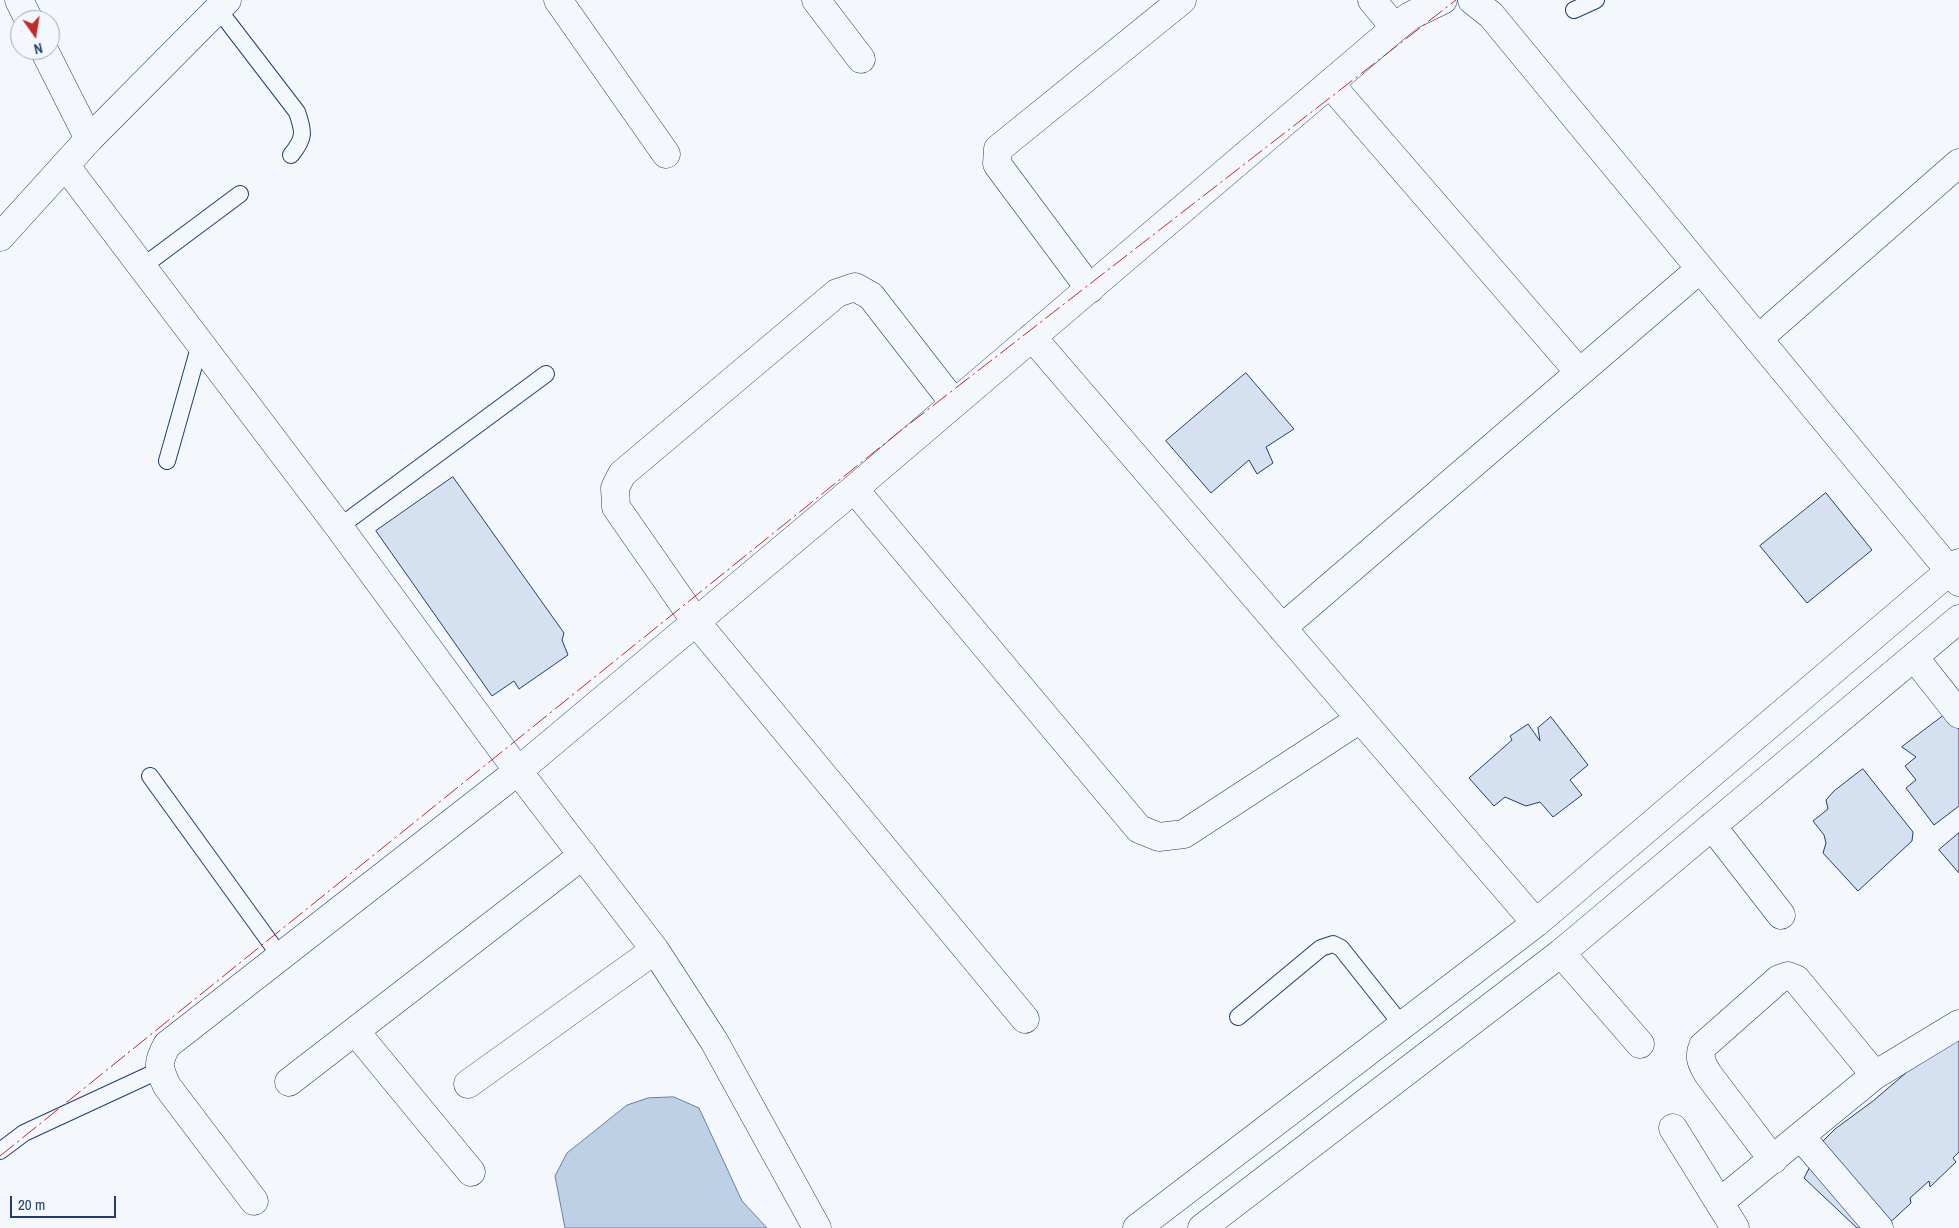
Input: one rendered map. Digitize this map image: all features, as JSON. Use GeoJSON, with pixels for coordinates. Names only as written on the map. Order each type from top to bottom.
{"type":"FeatureCollection","features":[{"type":"Feature","properties":{"kind":"street"},"geometry":{"type":"LineString","coordinates":[[558,0],[666,154]]}},
{"type":"Feature","properties":{"kind":"street"},"geometry":{"type":"LineString","coordinates":[[816,0],[862,59]]}},
{"type":"Feature","properties":{"kind":"street"},"geometry":{"type":"LineString","coordinates":[[1090,289],[997,164],[998,149],[1182,0]]}},
{"type":"Feature","properties":{"kind":"street"},"geometry":{"type":"LineString","coordinates":[[1372,0],[1396,28]]}},
{"type":"Feature","properties":{"kind":"street"},"geometry":{"type":"LineString","coordinates":[[254,1201],[167,1086],[160,1070],[159,1058],[167,1045],[518,771],[854,489],[1410,16],[1443,0]]}},
{"type":"Feature","properties":{"kind":"street"},"geometry":{"type":"LineString","coordinates":[[1136,1228],[1536,923],[1956,572],[1758,339],[1491,15],[1472,0]]}},
{"type":"Feature","properties":{"kind":"street"},"geometry":{"type":"LineString","coordinates":[[0,237],[89,139],[223,5]]}},
{"type":"Feature","properties":{"kind":"street"},"geometry":{"type":"LineString","coordinates":[[49,60],[89,139]]}},
{"type":"Feature","properties":{"kind":"street"},"geometry":{"type":"LineString","coordinates":[[1330,84],[1579,372]]}},
{"type":"Feature","properties":{"kind":"street"},"geometry":{"type":"LineString","coordinates":[[1758,339],[1959,162]]}},
{"type":"Feature","properties":{"kind":"street"},"geometry":{"type":"LineString","coordinates":[[65,165],[339,527],[518,771],[655,950],[714,1042],[817,1228]]}},
{"type":"Feature","properties":{"kind":"street"},"geometry":{"type":"LineString","coordinates":[[1282,628],[1700,268]]}},
{"type":"Feature","properties":{"kind":"street"},"geometry":{"type":"LineString","coordinates":[[954,403],[871,296],[855,287],[837,294],[622,474],[615,488],[616,507],[696,622],[1025,1019]]}},
{"type":"Feature","properties":{"kind":"street"},"geometry":{"type":"LineString","coordinates":[[1032,337],[1536,923]]}},
{"type":"Feature","properties":{"kind":"street"},"geometry":{"type":"LineString","coordinates":[[854,489],[1139,829],[1159,837],[1184,834],[1360,719]]}},
{"type":"Feature","properties":{"kind":"street"},"geometry":{"type":"LineString","coordinates":[[1202,1228],[1561,953],[1959,619]]}},
{"type":"Feature","properties":{"kind":"street"},"geometry":{"type":"LineString","coordinates":[[1914,657],[1959,714]]}},
{"type":"Feature","properties":{"kind":"street"},"geometry":{"type":"LineString","coordinates":[[1712,826],[1781,915]]}},
{"type":"Feature","properties":{"kind":"street"},"geometry":{"type":"LineString","coordinates":[[289,1082],[583,855]]}},
{"type":"Feature","properties":{"kind":"street"},"geometry":{"type":"LineString","coordinates":[[468,1084],[655,950]]}},
{"type":"Feature","properties":{"kind":"street"},"geometry":{"type":"LineString","coordinates":[[1561,953],[1640,1044]]}},
{"type":"Feature","properties":{"kind":"street"},"geometry":{"type":"LineString","coordinates":[[1773,1160],[1708,1074],[1702,1065],[1700,1054],[1703,1046],[1779,979],[1788,976],[1796,979],[1875,1075]]}},
{"type":"Feature","properties":{"kind":"street"},"geometry":{"type":"LineString","coordinates":[[1720,1202],[1875,1075],[1959,1024]]}},
{"type":"Feature","properties":{"kind":"street"},"geometry":{"type":"LineString","coordinates":[[355,1031],[471,1172]]}},
{"type":"Feature","properties":{"kind":"street"},"geometry":{"type":"LineString","coordinates":[[1673,1128],[1735,1228]]}},
{"type":"Feature","properties":{"kind":"street"},"geometry":{"type":"LineString","coordinates":[[1801,1137],[1879,1228]]}},
{"type":"Feature","properties":{"kind":"lane"},"geometry":{"type":"LineString","coordinates":[[1574,10],[1596,0]]}},
{"type":"Feature","properties":{"kind":"lane"},"geometry":{"type":"LineString","coordinates":[[223,5],[297,112],[303,131],[300,144],[292,155]]}},
{"type":"Feature","properties":{"kind":"lane"},"geometry":{"type":"LineString","coordinates":[[142,267],[240,194]]}},
{"type":"Feature","properties":{"kind":"lane"},"geometry":{"type":"LineString","coordinates":[[166,461],[200,344]]}},
{"type":"Feature","properties":{"kind":"lane"},"geometry":{"type":"LineString","coordinates":[[339,527],[546,374]]}},
{"type":"Feature","properties":{"kind":"lane"},"geometry":{"type":"LineString","coordinates":[[150,776],[280,956]]}},
{"type":"Feature","properties":{"kind":"lane"},"geometry":{"type":"LineString","coordinates":[[1238,1017],[1321,948],[1333,944],[1341,948],[1402,1025]]}},
{"type":"Feature","properties":{"kind":"lane"},"geometry":{"type":"LineString","coordinates":[[0,1151],[24,1133],[160,1070]]}},
{"type":"Feature","properties":{"kind":"water"},"geometry":{"type":"Polygon","coordinates":[[[674,1097],[699,1108],[742,1201],[767,1228],[565,1228],[555,1176],[567,1153],[627,1105],[648,1098],[674,1097]]]}},
{"type":"Feature","properties":{"kind":"building"},"geometry":{"type":"Polygon","coordinates":[[[1246,373],[1294,429],[1266,447],[1273,463],[1257,474],[1249,460],[1211,493],[1166,441],[1246,373]]]}},
{"type":"Feature","properties":{"kind":"building"},"geometry":{"type":"Polygon","coordinates":[[[453,477],[564,633],[562,640],[568,655],[519,689],[514,681],[492,696],[376,531],[453,477]]]}},
{"type":"Feature","properties":{"kind":"building"},"geometry":{"type":"Polygon","coordinates":[[[1826,493],[1872,550],[1807,603],[1760,546],[1826,493]]]}},
{"type":"Feature","properties":{"kind":"building"},"geometry":{"type":"Polygon","coordinates":[[[1947,713],[1959,729],[1959,806],[1934,825],[1906,788],[1916,780],[1905,766],[1916,757],[1902,747],[1947,713]]]}},
{"type":"Feature","properties":{"kind":"building"},"geometry":{"type":"Polygon","coordinates":[[[1551,717],[1588,765],[1570,780],[1582,795],[1553,817],[1540,802],[1526,806],[1505,797],[1494,806],[1469,778],[1512,740],[1510,736],[1528,724],[1540,741],[1538,728],[1551,717]]]}},
{"type":"Feature","properties":{"kind":"building"},"geometry":{"type":"Polygon","coordinates":[[[1863,769],[1913,832],[1912,841],[1858,891],[1823,853],[1826,843],[1824,835],[1813,821],[1828,809],[1826,800],[1834,791],[1863,769]]]}},
{"type":"Feature","properties":{"kind":"building"},"geometry":{"type":"Polygon","coordinates":[[[1959,833],[1959,873],[1939,850],[1959,833]]]}},
{"type":"Feature","properties":{"kind":"building"},"geometry":{"type":"Polygon","coordinates":[[[1959,1028],[1959,1152],[1953,1158],[1956,1162],[1930,1187],[1929,1181],[1910,1198],[1911,1203],[1884,1228],[1857,1228],[1804,1178],[1813,1161],[1810,1154],[1835,1129],[1873,1101],[1959,1028]]]}},
{"type":"Feature","properties":{"kind":"power"},"geometry":{"type":"LineString","coordinates":[[0,1156],[899,432],[1456,0]]}}]}
